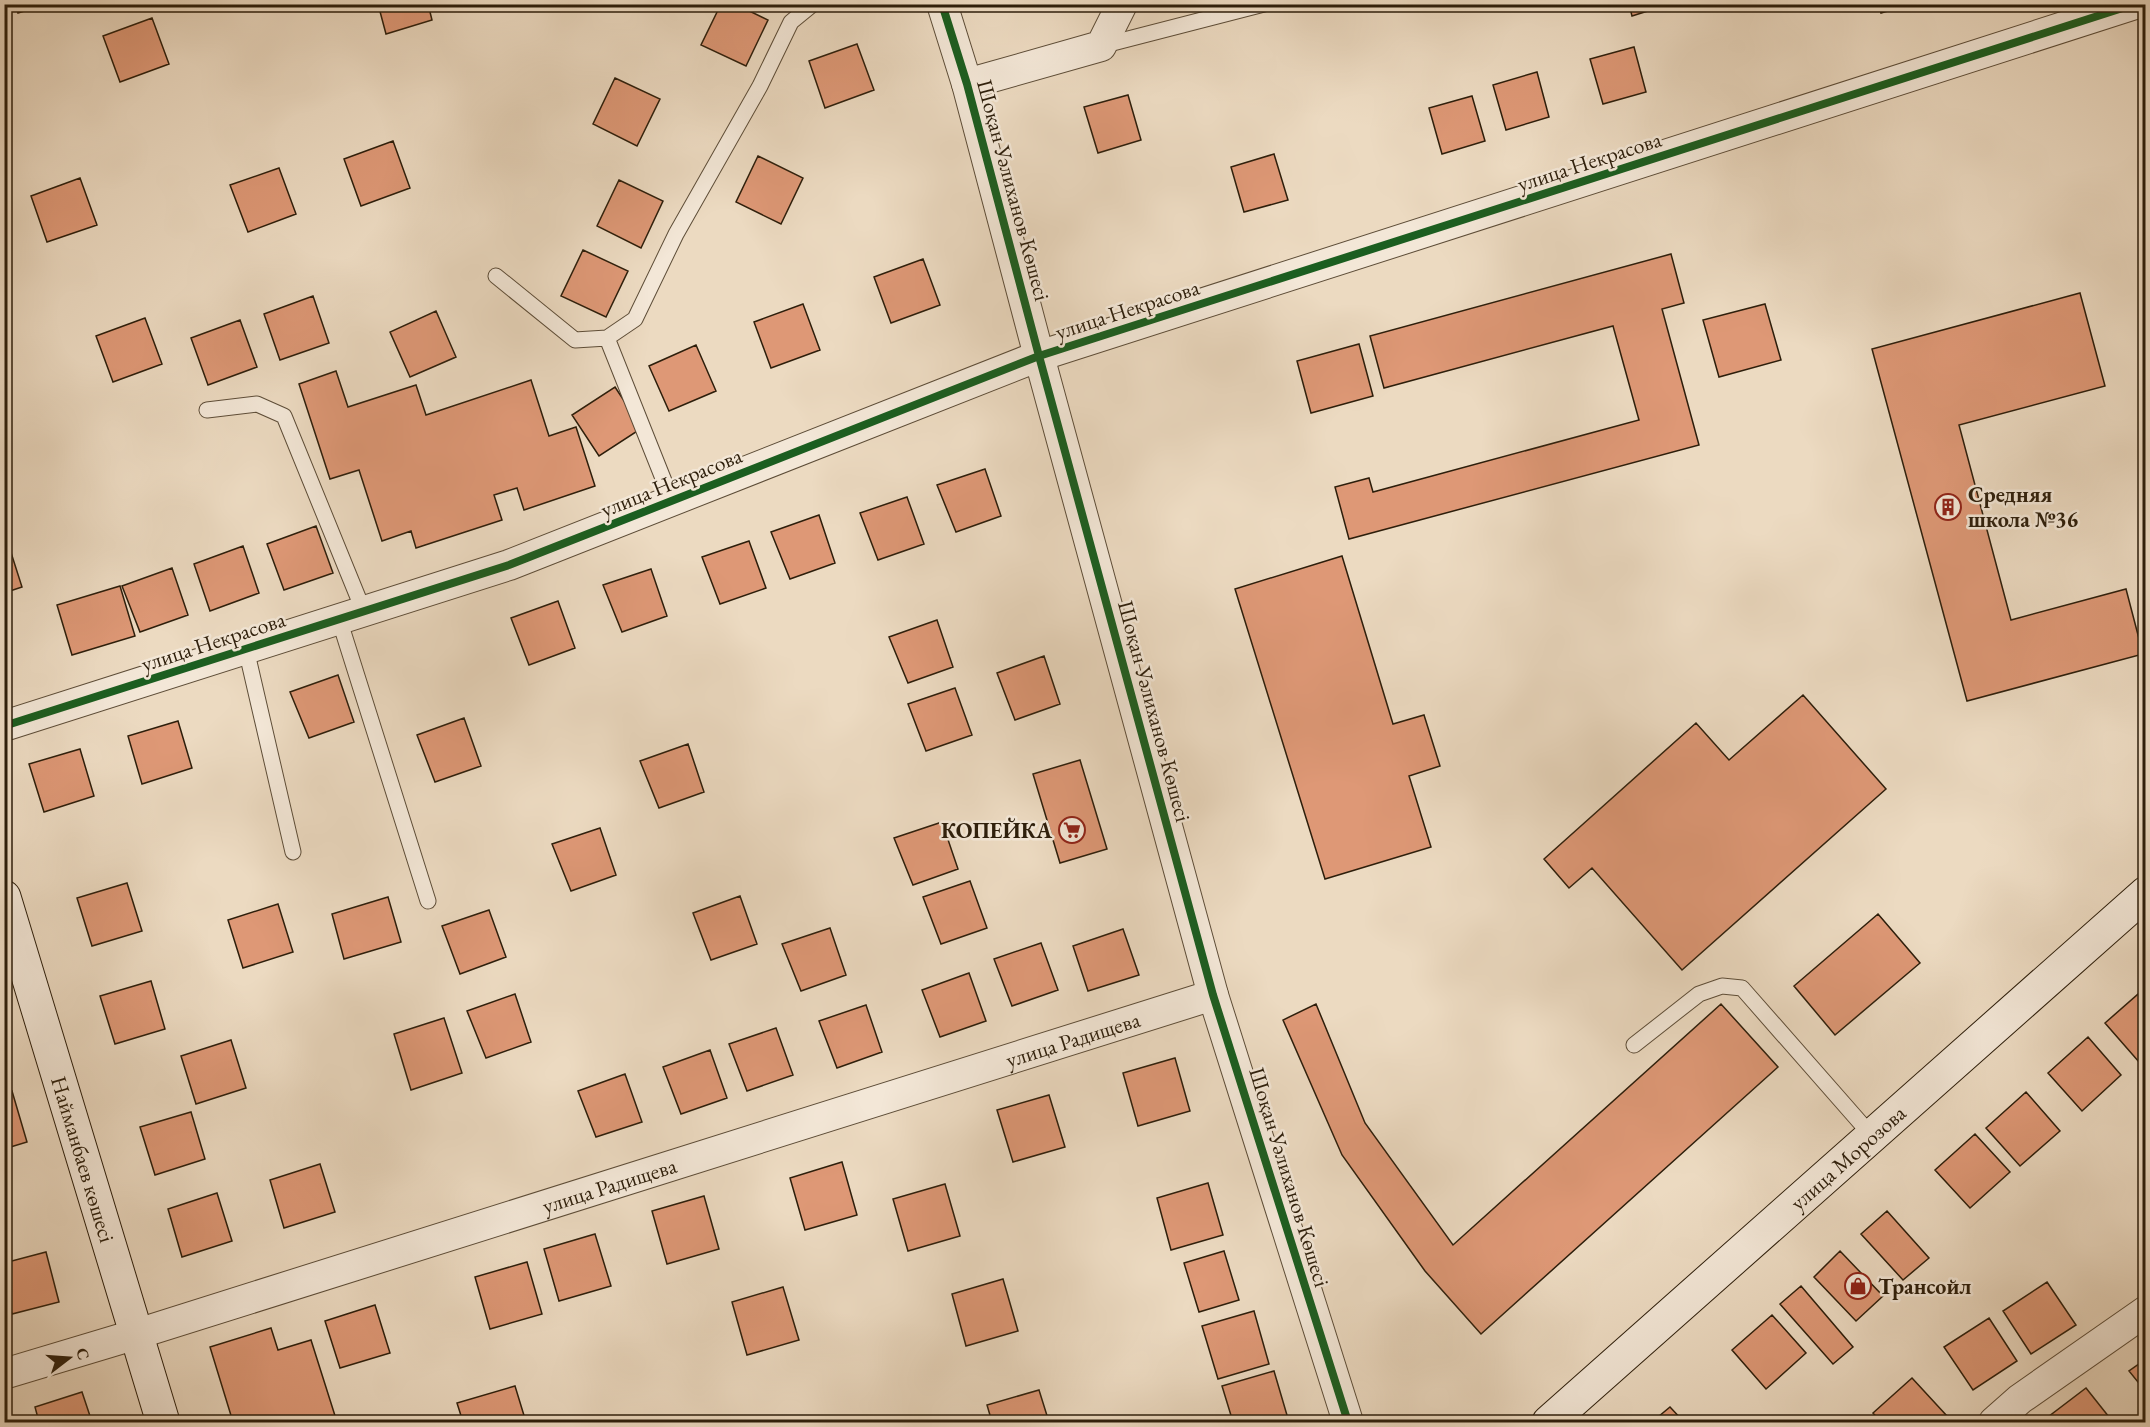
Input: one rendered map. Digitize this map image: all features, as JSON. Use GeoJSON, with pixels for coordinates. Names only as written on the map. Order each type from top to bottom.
{"type":"FeatureCollection","features":[{"type":"Feature","properties":{"kind":"main road","name":"улица Морозова"},"geometry":{"type":"LineString","coordinates":[[1550,1422],[2145,893]]}},
{"type":"Feature","properties":{"kind":"main road","name":"Найманбаев көшесі"},"geometry":{"type":"LineString","coordinates":[[4,897],[163,1422]]}},
{"type":"Feature","properties":{"kind":"street","name":"Шоқан Уәлиханов Көшесі"},"geometry":{"type":"LineString","coordinates":[[942,4],[967,84],[1213,994],[1348,1422]]}},
{"type":"Feature","properties":{"kind":"street"},"geometry":{"type":"LineString","coordinates":[[967,84],[1101,46],[1122,4]]}},
{"type":"Feature","properties":{"kind":"street","name":"улица Некрасова"},"geometry":{"type":"LineString","coordinates":[[4,726],[509,566],[1039,356],[2135,4]]}},
{"type":"Feature","properties":{"kind":"street","name":"улица Радищева"},"geometry":{"type":"LineString","coordinates":[[4,1374],[1213,994]]}},
{"type":"Feature","properties":{"kind":"street"},"geometry":{"type":"LineString","coordinates":[[1994,1422],[2020,1400],[2145,1311]]}},
{"type":"Feature","properties":{"kind":"lane"},"geometry":{"type":"LineString","coordinates":[[496,276],[575,340],[607,338],[635,319],[676,234],[760,86],[791,22],[813,4]]}},
{"type":"Feature","properties":{"kind":"lane"},"geometry":{"type":"LineString","coordinates":[[1101,46],[1264,4]]}},
{"type":"Feature","properties":{"kind":"lane","name":"улица Некрасова"},"geometry":{"type":"LineString","coordinates":[[607,338],[672,501]]}},
{"type":"Feature","properties":{"kind":"lane"},"geometry":{"type":"LineString","coordinates":[[207,410],[257,404],[284,416],[352,616],[428,901]]}},
{"type":"Feature","properties":{"kind":"lane","name":"улица Некрасова"},"geometry":{"type":"LineString","coordinates":[[246,649],[293,852]]}},
{"type":"Feature","properties":{"kind":"lane"},"geometry":{"type":"LineString","coordinates":[[1634,1045],[1699,994],[1722,986],[1742,988],[1872,1136]]}},
{"type":"Feature","properties":{"kind":"building"},"geometry":{"type":"Polygon","coordinates":[[[16,4],[47,4],[18,13],[16,4]]]}},
{"type":"Feature","properties":{"kind":"building"},"geometry":{"type":"Polygon","coordinates":[[[378,4],[428,4],[432,20],[386,34],[378,4]]]}},
{"type":"Feature","properties":{"kind":"building"},"geometry":{"type":"Polygon","coordinates":[[[721,4],[735,4],[768,20],[746,66],[701,45],[721,4]]]}},
{"type":"Feature","properties":{"kind":"building"},"geometry":{"type":"Polygon","coordinates":[[[1629,4],[1670,4],[1632,16],[1629,4]]]}},
{"type":"Feature","properties":{"kind":"building"},"geometry":{"type":"Polygon","coordinates":[[[1878,4],[1911,4],[1881,13],[1878,4]]]}},
{"type":"Feature","properties":{"kind":"building"},"geometry":{"type":"Polygon","coordinates":[[[152,18],[169,64],[120,82],[103,36],[152,18]]]}},
{"type":"Feature","properties":{"kind":"building"},"geometry":{"type":"Polygon","coordinates":[[[857,44],[874,90],[825,108],[809,61],[857,44]]]}},
{"type":"Feature","properties":{"kind":"building"},"geometry":{"type":"Polygon","coordinates":[[[1634,47],[1646,92],[1603,104],[1590,59],[1634,47]]]}},
{"type":"Feature","properties":{"kind":"building"},"geometry":{"type":"Polygon","coordinates":[[[1537,72],[1549,117],[1506,130],[1493,85],[1537,72]]]}},
{"type":"Feature","properties":{"kind":"building"},"geometry":{"type":"Polygon","coordinates":[[[615,78],[660,99],[637,146],[593,124],[615,78]]]}},
{"type":"Feature","properties":{"kind":"building"},"geometry":{"type":"Polygon","coordinates":[[[1128,95],[1141,140],[1098,153],[1084,107],[1128,95]]]}},
{"type":"Feature","properties":{"kind":"building"},"geometry":{"type":"Polygon","coordinates":[[[1472,96],[1485,141],[1442,154],[1429,108],[1472,96]]]}},
{"type":"Feature","properties":{"kind":"building"},"geometry":{"type":"Polygon","coordinates":[[[393,141],[410,188],[361,206],[344,159],[393,141]]]}},
{"type":"Feature","properties":{"kind":"building"},"geometry":{"type":"Polygon","coordinates":[[[1274,154],[1288,200],[1244,212],[1231,167],[1274,154]]]}},
{"type":"Feature","properties":{"kind":"building"},"geometry":{"type":"Polygon","coordinates":[[[758,156],[803,178],[781,224],[736,202],[758,156]]]}},
{"type":"Feature","properties":{"kind":"building"},"geometry":{"type":"Polygon","coordinates":[[[279,168],[296,214],[248,232],[230,185],[279,168]]]}},
{"type":"Feature","properties":{"kind":"building"},"geometry":{"type":"Polygon","coordinates":[[[80,178],[97,225],[47,242],[31,196],[80,178]]]}},
{"type":"Feature","properties":{"kind":"building"},"geometry":{"type":"Polygon","coordinates":[[[619,180],[663,201],[641,248],[597,226],[619,180]]]}},
{"type":"Feature","properties":{"kind":"building"},"geometry":{"type":"Polygon","coordinates":[[[583,250],[628,271],[606,317],[561,296],[583,250]]]}},
{"type":"Feature","properties":{"kind":"building"},"geometry":{"type":"Polygon","coordinates":[[[1671,254],[1684,303],[1662,309],[1699,445],[1349,539],[1335,487],[1369,478],[1373,492],[1639,420],[1613,326],[1384,388],[1370,336],[1671,254]]]}},
{"type":"Feature","properties":{"kind":"building"},"geometry":{"type":"Polygon","coordinates":[[[923,259],[940,305],[891,323],[874,277],[923,259]]]}},
{"type":"Feature","properties":{"kind":"building","name":"Средняя школа №36"},"geometry":{"type":"Polygon","coordinates":[[[2080,293],[2105,386],[1959,425],[2011,620],[2126,589],[2143,654],[1967,701],[1872,349],[2080,293]]]}},
{"type":"Feature","properties":{"kind":"building"},"geometry":{"type":"Polygon","coordinates":[[[313,296],[329,343],[280,360],[264,314],[313,296]]]}},
{"type":"Feature","properties":{"kind":"building"},"geometry":{"type":"Polygon","coordinates":[[[803,304],[820,350],[771,368],[754,322],[803,304]]]}},
{"type":"Feature","properties":{"kind":"building"},"geometry":{"type":"Polygon","coordinates":[[[1765,304],[1781,360],[1719,377],[1703,320],[1765,304]]]}},
{"type":"Feature","properties":{"kind":"building"},"geometry":{"type":"Polygon","coordinates":[[[436,311],[456,357],[410,377],[390,332],[436,311]]]}},
{"type":"Feature","properties":{"kind":"building"},"geometry":{"type":"Polygon","coordinates":[[[145,318],[162,364],[113,382],[96,336],[145,318]]]}},
{"type":"Feature","properties":{"kind":"building"},"geometry":{"type":"Polygon","coordinates":[[[240,320],[257,367],[208,385],[191,338],[240,320]]]}},
{"type":"Feature","properties":{"kind":"building"},"geometry":{"type":"Polygon","coordinates":[[[1359,344],[1373,396],[1311,413],[1297,361],[1359,344]]]}},
{"type":"Feature","properties":{"kind":"building"},"geometry":{"type":"Polygon","coordinates":[[[696,345],[716,391],[669,411],[649,366],[696,345]]]}},
{"type":"Feature","properties":{"kind":"building"},"geometry":{"type":"Polygon","coordinates":[[[336,371],[348,407],[416,385],[426,415],[531,380],[549,436],[576,427],[595,486],[524,510],[517,488],[494,495],[502,520],[416,548],[411,531],[382,541],[359,470],[330,479],[299,384],[336,371]]]}},
{"type":"Feature","properties":{"kind":"building"},"geometry":{"type":"Polygon","coordinates":[[[615,387],[642,428],[599,456],[572,415],[615,387]]]}},
{"type":"Feature","properties":{"kind":"building"},"geometry":{"type":"Polygon","coordinates":[[[985,469],[1001,516],[956,532],[937,485],[985,469]]]}},
{"type":"Feature","properties":{"kind":"building"},"geometry":{"type":"Polygon","coordinates":[[[907,497],[924,544],[878,560],[860,513],[907,497]]]}},
{"type":"Feature","properties":{"kind":"building"},"geometry":{"type":"Polygon","coordinates":[[[819,515],[835,563],[790,579],[771,532],[819,515]]]}},
{"type":"Feature","properties":{"kind":"building"},"geometry":{"type":"Polygon","coordinates":[[[316,526],[333,573],[284,590],[267,544],[316,526]]]}},
{"type":"Feature","properties":{"kind":"building"},"geometry":{"type":"Polygon","coordinates":[[[7,540],[22,587],[4,593],[4,541],[7,540]]]}},
{"type":"Feature","properties":{"kind":"building"},"geometry":{"type":"Polygon","coordinates":[[[749,541],[766,588],[720,604],[702,557],[749,541]]]}},
{"type":"Feature","properties":{"kind":"building"},"geometry":{"type":"Polygon","coordinates":[[[243,546],[259,593],[210,611],[194,564],[243,546]]]}},
{"type":"Feature","properties":{"kind":"building"},"geometry":{"type":"Polygon","coordinates":[[[1342,556],[1393,724],[1424,715],[1440,766],[1409,776],[1431,847],[1325,879],[1235,589],[1342,556]]]}},
{"type":"Feature","properties":{"kind":"building"},"geometry":{"type":"Polygon","coordinates":[[[172,568],[188,615],[140,632],[122,586],[172,568]]]}},
{"type":"Feature","properties":{"kind":"building"},"geometry":{"type":"Polygon","coordinates":[[[651,569],[667,616],[622,632],[603,585],[651,569]]]}},
{"type":"Feature","properties":{"kind":"building"},"geometry":{"type":"Polygon","coordinates":[[[120,586],[135,636],[72,655],[57,605],[120,586]]]}},
{"type":"Feature","properties":{"kind":"building"},"geometry":{"type":"Polygon","coordinates":[[[558,601],[575,648],[529,665],[511,618],[558,601]]]}},
{"type":"Feature","properties":{"kind":"building"},"geometry":{"type":"Polygon","coordinates":[[[937,620],[953,667],[908,683],[889,637],[937,620]]]}},
{"type":"Feature","properties":{"kind":"building"},"geometry":{"type":"Polygon","coordinates":[[[1044,656],[1060,704],[1015,720],[997,673],[1044,656]]]}},
{"type":"Feature","properties":{"kind":"building"},"geometry":{"type":"Polygon","coordinates":[[[338,675],[354,722],[309,738],[290,692],[338,675]]]}},
{"type":"Feature","properties":{"kind":"building"},"geometry":{"type":"Polygon","coordinates":[[[955,688],[972,735],[926,751],[908,704],[955,688]]]}},
{"type":"Feature","properties":{"kind":"building"},"geometry":{"type":"Polygon","coordinates":[[[1803,695],[1886,789],[1682,970],[1592,868],[1569,888],[1544,859],[1696,723],[1729,760],[1803,695]]]}},
{"type":"Feature","properties":{"kind":"building"},"geometry":{"type":"Polygon","coordinates":[[[464,718],[481,766],[435,782],[417,735],[464,718]]]}},
{"type":"Feature","properties":{"kind":"building"},"geometry":{"type":"Polygon","coordinates":[[[178,721],[192,768],[142,784],[128,736],[178,721]]]}},
{"type":"Feature","properties":{"kind":"building"},"geometry":{"type":"Polygon","coordinates":[[[688,744],[704,792],[659,808],[640,761],[688,744]]]}},
{"type":"Feature","properties":{"kind":"building"},"geometry":{"type":"Polygon","coordinates":[[[80,749],[94,796],[44,812],[29,764],[80,749]]]}},
{"type":"Feature","properties":{"kind":"building"},"geometry":{"type":"Polygon","coordinates":[[[1080,760],[1107,849],[1060,863],[1033,774],[1080,760]]]}},
{"type":"Feature","properties":{"kind":"building"},"geometry":{"type":"Polygon","coordinates":[[[942,822],[958,869],[913,885],[894,838],[942,822]]]}},
{"type":"Feature","properties":{"kind":"building"},"geometry":{"type":"Polygon","coordinates":[[[600,828],[616,875],[571,891],[552,844],[600,828]]]}},
{"type":"Feature","properties":{"kind":"building"},"geometry":{"type":"Polygon","coordinates":[[[970,881],[987,928],[941,944],[923,897],[970,881]]]}},
{"type":"Feature","properties":{"kind":"building"},"geometry":{"type":"Polygon","coordinates":[[[127,883],[142,931],[92,946],[77,898],[127,883]]]}},
{"type":"Feature","properties":{"kind":"building"},"geometry":{"type":"Polygon","coordinates":[[[740,896],[757,944],[711,960],[693,913],[740,896]]]}},
{"type":"Feature","properties":{"kind":"building"},"geometry":{"type":"Polygon","coordinates":[[[388,897],[401,942],[344,959],[332,914],[388,897]]]}},
{"type":"Feature","properties":{"kind":"building"},"geometry":{"type":"Polygon","coordinates":[[[278,904],[293,952],[243,968],[228,920],[278,904]]]}},
{"type":"Feature","properties":{"kind":"building"},"geometry":{"type":"Polygon","coordinates":[[[489,910],[506,957],[460,974],[442,926],[489,910]]]}},
{"type":"Feature","properties":{"kind":"building"},"geometry":{"type":"Polygon","coordinates":[[[1878,914],[1920,963],[1835,1035],[1794,986],[1878,914]]]}},
{"type":"Feature","properties":{"kind":"building"},"geometry":{"type":"Polygon","coordinates":[[[830,928],[846,975],[801,991],[782,944],[830,928]]]}},
{"type":"Feature","properties":{"kind":"building"},"geometry":{"type":"Polygon","coordinates":[[[1123,929],[1139,975],[1088,991],[1073,946],[1123,929]]]}},
{"type":"Feature","properties":{"kind":"building"},"geometry":{"type":"Polygon","coordinates":[[[1041,943],[1058,990],[1012,1006],[994,959],[1041,943]]]}},
{"type":"Feature","properties":{"kind":"building"},"geometry":{"type":"Polygon","coordinates":[[[969,973],[986,1021],[940,1037],[922,990],[969,973]]]}},
{"type":"Feature","properties":{"kind":"building"},"geometry":{"type":"Polygon","coordinates":[[[151,981],[165,1029],[115,1044],[100,996],[151,981]]]}},
{"type":"Feature","properties":{"kind":"building"},"geometry":{"type":"Polygon","coordinates":[[[2145,988],[2146,1056],[2139,1062],[2105,1023],[2145,988]]]}},
{"type":"Feature","properties":{"kind":"building"},"geometry":{"type":"Polygon","coordinates":[[[515,994],[531,1042],[486,1058],[467,1011],[515,994]]]}},
{"type":"Feature","properties":{"kind":"building"},"geometry":{"type":"Polygon","coordinates":[[[1316,1004],[1365,1123],[1453,1245],[1721,1004],[1778,1067],[1481,1334],[1425,1271],[1342,1155],[1283,1020],[1316,1004]]]}},
{"type":"Feature","properties":{"kind":"building"},"geometry":{"type":"Polygon","coordinates":[[[866,1005],[882,1052],[837,1068],[819,1021],[866,1005]]]}},
{"type":"Feature","properties":{"kind":"building"},"geometry":{"type":"Polygon","coordinates":[[[444,1018],[462,1073],[411,1090],[394,1034],[444,1018]]]}},
{"type":"Feature","properties":{"kind":"building"},"geometry":{"type":"Polygon","coordinates":[[[776,1028],[793,1075],[747,1091],[729,1044],[776,1028]]]}},
{"type":"Feature","properties":{"kind":"building"},"geometry":{"type":"Polygon","coordinates":[[[2088,1037],[2121,1075],[2082,1111],[2048,1073],[2088,1037]]]}},
{"type":"Feature","properties":{"kind":"building"},"geometry":{"type":"Polygon","coordinates":[[[231,1040],[246,1088],[196,1104],[181,1056],[231,1040]]]}},
{"type":"Feature","properties":{"kind":"building"},"geometry":{"type":"Polygon","coordinates":[[[710,1050],[727,1098],[681,1114],[663,1067],[710,1050]]]}},
{"type":"Feature","properties":{"kind":"building"},"geometry":{"type":"Polygon","coordinates":[[[1175,1058],[1190,1111],[1138,1126],[1123,1073],[1175,1058]]]}},
{"type":"Feature","properties":{"kind":"building"},"geometry":{"type":"Polygon","coordinates":[[[625,1074],[642,1122],[596,1137],[578,1091],[625,1074]]]}},
{"type":"Feature","properties":{"kind":"building"},"geometry":{"type":"Polygon","coordinates":[[[12,1091],[27,1142],[4,1149],[4,1093],[12,1091]]]}},
{"type":"Feature","properties":{"kind":"building"},"geometry":{"type":"Polygon","coordinates":[[[2026,1092],[2060,1131],[2020,1166],[1986,1128],[2026,1092]]]}},
{"type":"Feature","properties":{"kind":"building"},"geometry":{"type":"Polygon","coordinates":[[[1049,1095],[1065,1147],[1013,1162],[997,1110],[1049,1095]]]}},
{"type":"Feature","properties":{"kind":"building"},"geometry":{"type":"Polygon","coordinates":[[[191,1112],[205,1159],[155,1175],[140,1127],[191,1112]]]}},
{"type":"Feature","properties":{"kind":"building"},"geometry":{"type":"Polygon","coordinates":[[[1975,1134],[2010,1172],[1970,1208],[1935,1170],[1975,1134]]]}},
{"type":"Feature","properties":{"kind":"building"},"geometry":{"type":"Polygon","coordinates":[[[842,1162],[857,1215],[805,1230],[790,1178],[842,1162]]]}},
{"type":"Feature","properties":{"kind":"building"},"geometry":{"type":"Polygon","coordinates":[[[320,1164],[335,1212],[284,1228],[270,1180],[320,1164]]]}},
{"type":"Feature","properties":{"kind":"building"},"geometry":{"type":"Polygon","coordinates":[[[1208,1183],[1223,1235],[1171,1250],[1157,1198],[1208,1183]]]}},
{"type":"Feature","properties":{"kind":"building"},"geometry":{"type":"Polygon","coordinates":[[[945,1184],[960,1236],[908,1251],[893,1199],[945,1184]]]}},
{"type":"Feature","properties":{"kind":"building"},"geometry":{"type":"Polygon","coordinates":[[[217,1193],[232,1241],[182,1257],[168,1209],[217,1193]]]}},
{"type":"Feature","properties":{"kind":"building"},"geometry":{"type":"Polygon","coordinates":[[[704,1196],[719,1249],[667,1264],[652,1211],[704,1196]]]}},
{"type":"Feature","properties":{"kind":"building"},"geometry":{"type":"Polygon","coordinates":[[[1887,1211],[1929,1258],[1903,1280],[1861,1234],[1887,1211]]]}},
{"type":"Feature","properties":{"kind":"building"},"geometry":{"type":"Polygon","coordinates":[[[595,1234],[611,1286],[559,1301],[544,1249],[595,1234]]]}},
{"type":"Feature","properties":{"kind":"building"},"geometry":{"type":"Polygon","coordinates":[[[1224,1251],[1239,1300],[1199,1312],[1184,1263],[1224,1251]]]}},
{"type":"Feature","properties":{"kind":"building"},"geometry":{"type":"Polygon","coordinates":[[[1840,1251],[1883,1296],[1856,1321],[1814,1277],[1840,1251]]]}},
{"type":"Feature","properties":{"kind":"building"},"geometry":{"type":"Polygon","coordinates":[[[46,1252],[59,1302],[12,1314],[4,1286],[4,1263],[46,1252]]]}},
{"type":"Feature","properties":{"kind":"building"},"geometry":{"type":"Polygon","coordinates":[[[527,1262],[542,1314],[490,1329],[475,1277],[527,1262]]]}},
{"type":"Feature","properties":{"kind":"building"},"geometry":{"type":"Polygon","coordinates":[[[1003,1279],[1018,1331],[966,1346],[952,1294],[1003,1279]]]}},
{"type":"Feature","properties":{"kind":"building"},"geometry":{"type":"Polygon","coordinates":[[[2047,1282],[2076,1325],[2031,1354],[2003,1311],[2047,1282]]]}},
{"type":"Feature","properties":{"kind":"building"},"geometry":{"type":"Polygon","coordinates":[[[1801,1286],[1853,1347],[1833,1364],[1780,1304],[1801,1286]]]}},
{"type":"Feature","properties":{"kind":"building"},"geometry":{"type":"Polygon","coordinates":[[[783,1287],[799,1340],[747,1355],[732,1302],[783,1287]]]}},
{"type":"Feature","properties":{"kind":"building"},"geometry":{"type":"Polygon","coordinates":[[[375,1305],[390,1353],[340,1368],[325,1321],[375,1305]]]}},
{"type":"Feature","properties":{"kind":"building"},"geometry":{"type":"Polygon","coordinates":[[[1254,1311],[1269,1364],[1218,1379],[1202,1326],[1254,1311]]]}},
{"type":"Feature","properties":{"kind":"building"},"geometry":{"type":"Polygon","coordinates":[[[1772,1315],[1806,1353],[1766,1389],[1732,1350],[1772,1315]]]}},
{"type":"Feature","properties":{"kind":"building"},"geometry":{"type":"Polygon","coordinates":[[[1989,1318],[2017,1361],[1973,1390],[1944,1347],[1989,1318]]]}},
{"type":"Feature","properties":{"kind":"building"},"geometry":{"type":"Polygon","coordinates":[[[271,1328],[278,1350],[311,1340],[337,1422],[233,1422],[210,1347],[271,1328]]]}},
{"type":"Feature","properties":{"kind":"building"},"geometry":{"type":"Polygon","coordinates":[[[2146,1359],[2146,1392],[2129,1371],[2146,1359]]]}},
{"type":"Feature","properties":{"kind":"building"},"geometry":{"type":"Polygon","coordinates":[[[1274,1371],[1289,1422],[1233,1422],[1222,1386],[1274,1371]]]}},
{"type":"Feature","properties":{"kind":"building"},"geometry":{"type":"Polygon","coordinates":[[[1912,1378],[1947,1416],[1940,1422],[1881,1422],[1873,1413],[1912,1378]]]}},
{"type":"Feature","properties":{"kind":"building"},"geometry":{"type":"Polygon","coordinates":[[[515,1386],[526,1422],[463,1422],[457,1403],[515,1386]]]}},
{"type":"Feature","properties":{"kind":"building"},"geometry":{"type":"Polygon","coordinates":[[[2086,1388],[2113,1422],[2045,1422],[2044,1420],[2086,1388]]]}},
{"type":"Feature","properties":{"kind":"building"},"geometry":{"type":"Polygon","coordinates":[[[1039,1390],[1049,1422],[992,1422],[987,1405],[1039,1390]]]}},
{"type":"Feature","properties":{"kind":"building"},"geometry":{"type":"Polygon","coordinates":[[[82,1392],[92,1422],[39,1422],[35,1407],[82,1392]]]}},
{"type":"Feature","properties":{"kind":"building"},"geometry":{"type":"Polygon","coordinates":[[[1670,1407],[1684,1422],[1652,1422],[1670,1407]]]}},
{"type":"Feature","properties":{"kind":"cycle path"},"geometry":{"type":"LineString","coordinates":[[942,4],[967,84],[1213,995],[1348,1422]]}},
{"type":"Feature","properties":{"kind":"cycle path"},"geometry":{"type":"LineString","coordinates":[[4,726],[509,565],[1039,356],[2135,4]]}},
{"type":"Feature","properties":{"kind":"place","name":"Средняя школа №36"},"geometry":{"type":"Point","coordinates":[1948,507]}},
{"type":"Feature","properties":{"kind":"place","name":"КОПЕЙКА"},"geometry":{"type":"Point","coordinates":[1072,830]}},
{"type":"Feature","properties":{"kind":"place","name":"Трансойл"},"geometry":{"type":"Point","coordinates":[1858,1286]}}]}
